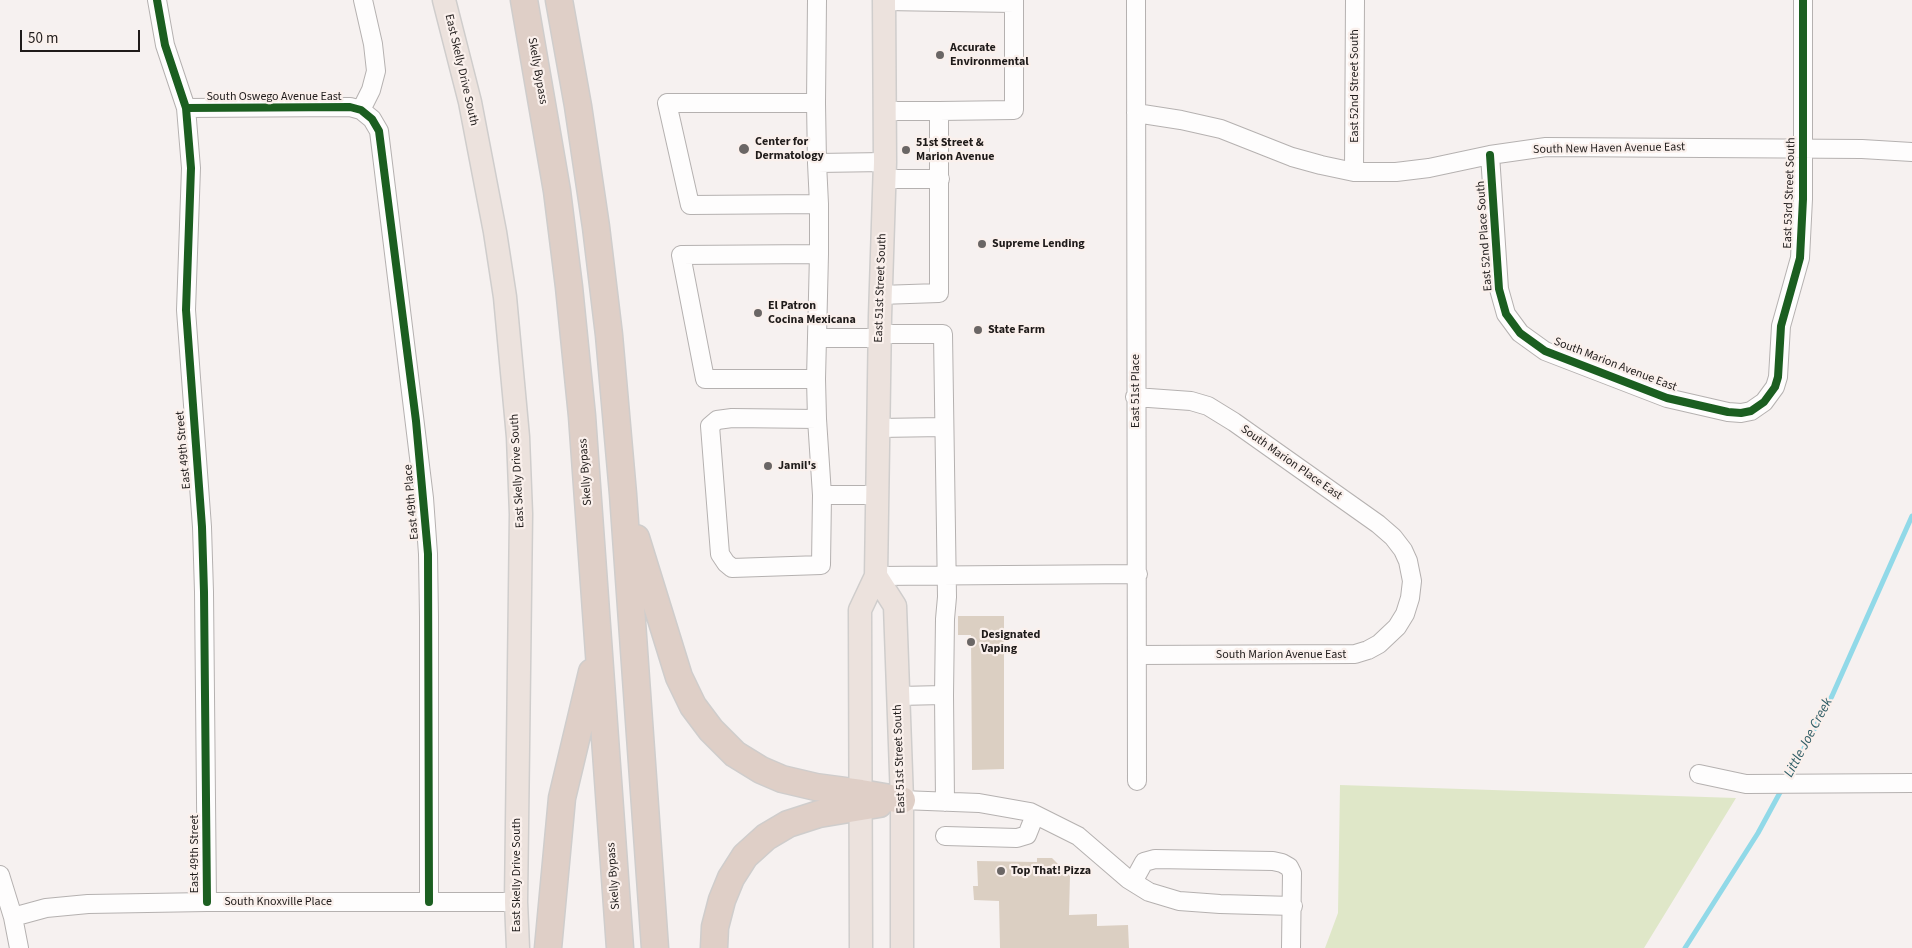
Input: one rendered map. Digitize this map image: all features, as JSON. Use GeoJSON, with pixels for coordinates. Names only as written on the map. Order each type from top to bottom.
{"type":"FeatureCollection","features":[{"type":"Feature","properties":{"kind":"highway","name":"Skelly Bypass"},"geometry":{"type":"LineString","coordinates":[[524,0],[543,104],[569,287],[582,416],[620,948]]}},
{"type":"Feature","properties":{"kind":"highway"},"geometry":{"type":"LineString","coordinates":[[559,0],[578,106],[596,227],[608,335],[623,494],[655,948]]}},
{"type":"Feature","properties":{"kind":"highway"},"geometry":{"type":"LineString","coordinates":[[623,494],[679,677],[693,706],[711,730],[735,754],[761,770],[782,779],[861,799],[902,800]]}},
{"type":"Feature","properties":{"kind":"highway"},"geometry":{"type":"LineString","coordinates":[[548,948],[562,798],[599,644]]}},
{"type":"Feature","properties":{"kind":"highway"},"geometry":{"type":"LineString","coordinates":[[714,948],[715,926],[722,900],[731,878],[745,856],[766,837],[788,824],[861,799]]}},
{"type":"Feature","properties":{"kind":"main road","name":"East Skelly Drive South"},"geometry":{"type":"LineString","coordinates":[[444,0],[470,102],[495,232],[505,297],[518,437],[521,544],[516,902],[518,948]]}},
{"type":"Feature","properties":{"kind":"main road","name":"East 51st Street South"},"geometry":{"type":"LineString","coordinates":[[861,948],[860,610],[876,576],[879,336],[885,170],[884,0]]}},
{"type":"Feature","properties":{"kind":"main road","name":"East 51st Street South"},"geometry":{"type":"LineString","coordinates":[[876,576],[895,606],[902,800],[902,948]]}},
{"type":"Feature","properties":{"kind":"street","name":"East 49th Street"},"geometry":{"type":"LineString","coordinates":[[157,0],[165,45],[186,108],[191,168],[186,310],[202,526],[207,902]]}},
{"type":"Feature","properties":{"kind":"street"},"geometry":{"type":"LineString","coordinates":[[361,110],[371,90],[376,71],[373,44],[363,0]]}},
{"type":"Feature","properties":{"kind":"street"},"geometry":{"type":"LineString","coordinates":[[817,0],[816,103],[819,254],[816,380],[822,495],[822,565],[732,568],[720,554],[710,426],[717,420],[732,418],[817,419]]}},
{"type":"Feature","properties":{"kind":"street"},"geometry":{"type":"LineString","coordinates":[[884,0],[1014,1],[1014,110],[885,111]]}},
{"type":"Feature","properties":{"kind":"street","name":"East 51st Place"},"geometry":{"type":"LineString","coordinates":[[1136,0],[1135,396],[1138,574],[1137,781]]}},
{"type":"Feature","properties":{"kind":"street","name":"East 52nd Street South"},"geometry":{"type":"LineString","coordinates":[[1354,172],[1355,0]]}},
{"type":"Feature","properties":{"kind":"street","name":"East 53rd Street South"},"geometry":{"type":"LineString","coordinates":[[1757,407],[1769,396],[1778,377],[1781,326],[1800,258],[1803,150],[1803,0]]}},
{"type":"Feature","properties":{"kind":"street"},"geometry":{"type":"LineString","coordinates":[[816,103],[667,103],[690,205],[819,204]]}},
{"type":"Feature","properties":{"kind":"street","name":"South Oswego Avenue East"},"geometry":{"type":"LineString","coordinates":[[186,108],[350,107],[361,110]]}},
{"type":"Feature","properties":{"kind":"street","name":"East 49th Place"},"geometry":{"type":"LineString","coordinates":[[361,110],[372,119],[379,131],[424,498],[428,554],[429,617],[429,902]]}},
{"type":"Feature","properties":{"kind":"street"},"geometry":{"type":"LineString","coordinates":[[880,295],[939,293],[939,112]]}},
{"type":"Feature","properties":{"kind":"street","name":"South New Haven Avenue East"},"geometry":{"type":"LineString","coordinates":[[1136,113],[1221,129],[1292,157],[1354,172],[1396,172],[1428,168],[1490,155],[1546,147],[1862,149],[1912,152]]}},
{"type":"Feature","properties":{"kind":"street","name":"East 52nd Place South"},"geometry":{"type":"LineString","coordinates":[[1490,155],[1499,290],[1506,314]]}},
{"type":"Feature","properties":{"kind":"street"},"geometry":{"type":"LineString","coordinates":[[817,163],[885,170],[940,179]]}},
{"type":"Feature","properties":{"kind":"street"},"geometry":{"type":"LineString","coordinates":[[816,380],[705,380],[681,255],[819,254]]}},
{"type":"Feature","properties":{"kind":"street","name":"South Marion Avenue East"},"geometry":{"type":"LineString","coordinates":[[1506,314],[1520,333],[1545,351],[1666,398],[1728,412],[1741,413],[1757,407]]}},
{"type":"Feature","properties":{"kind":"street"},"geometry":{"type":"LineString","coordinates":[[818,338],[943,334],[947,597],[944,695],[945,802]]}},
{"type":"Feature","properties":{"kind":"street","name":"South Marion Place East"},"geometry":{"type":"LineString","coordinates":[[1135,396],[1190,401],[1208,406],[1234,422],[1378,524],[1392,537],[1405,556],[1412,581]]}},
{"type":"Feature","properties":{"kind":"street"},"geometry":{"type":"LineString","coordinates":[[878,428],[944,427]]}},
{"type":"Feature","properties":{"kind":"street"},"geometry":{"type":"LineString","coordinates":[[822,495],[877,495]]}},
{"type":"Feature","properties":{"kind":"street"},"geometry":{"type":"LineString","coordinates":[[876,576],[1138,574]]}},
{"type":"Feature","properties":{"kind":"street","name":"South Marion Avenue East"},"geometry":{"type":"LineString","coordinates":[[1138,656],[1355,654],[1380,644],[1397,627],[1408,606],[1412,581]]}},
{"type":"Feature","properties":{"kind":"street"},"geometry":{"type":"LineString","coordinates":[[898,696],[944,695]]}},
{"type":"Feature","properties":{"kind":"street"},"geometry":{"type":"LineString","coordinates":[[1699,774],[1746,784],[1912,783]]}},
{"type":"Feature","properties":{"kind":"street"},"geometry":{"type":"LineString","coordinates":[[902,800],[979,803],[1030,812],[1078,836],[1133,882],[1149,892],[1179,900],[1220,904],[1293,906]]}},
{"type":"Feature","properties":{"kind":"street"},"geometry":{"type":"LineString","coordinates":[[945,836],[1017,838],[1027,835],[1036,815]]}},
{"type":"Feature","properties":{"kind":"street"},"geometry":{"type":"LineString","coordinates":[[1133,882],[1144,862],[1155,859],[1273,861],[1282,863],[1289,867],[1292,873],[1291,948]]}},
{"type":"Feature","properties":{"kind":"street"},"geometry":{"type":"LineString","coordinates":[[0,875],[13,917],[19,948]]}},
{"type":"Feature","properties":{"kind":"street","name":"South Knoxville Place"},"geometry":{"type":"LineString","coordinates":[[13,917],[46,908],[88,904],[516,902]]}},
{"type":"Feature","properties":{"kind":"green space"},"geometry":{"type":"Polygon","coordinates":[[[1340,785],[1736,798],[1644,948],[1325,948],[1338,913],[1340,785]]]}},
{"type":"Feature","properties":{"kind":"building"},"geometry":{"type":"Polygon","coordinates":[[[958,616],[1004,616],[1004,769],[972,770],[971,635],[958,635],[958,616]]]}},
{"type":"Feature","properties":{"kind":"building"},"geometry":{"type":"Polygon","coordinates":[[[1037,858],[1052,858],[1070,876],[1069,915],[1097,914],[1097,926],[1128,925],[1129,948],[1000,948],[999,901],[974,900],[973,886],[978,886],[977,861],[1037,862],[1037,858]]]}},
{"type":"Feature","properties":{"kind":"waterway","name":"Little Joe Creek"},"geometry":{"type":"LineString","coordinates":[[1787,780],[1832,696],[1912,516]]}},
{"type":"Feature","properties":{"kind":"waterway","name":"Little Joe Creek"},"geometry":{"type":"LineString","coordinates":[[1685,948],[1758,833],[1783,787]]}},
{"type":"Feature","properties":{"kind":"cycle path"},"geometry":{"type":"LineString","coordinates":[[157,0],[165,45],[186,108],[191,168],[186,310],[202,527],[207,902]]}},
{"type":"Feature","properties":{"kind":"cycle path"},"geometry":{"type":"LineString","coordinates":[[1490,155],[1499,289],[1506,314],[1520,333],[1545,351],[1667,398],[1728,412],[1741,413],[1751,411],[1764,402],[1775,387],[1778,377],[1781,326],[1800,258],[1803,199],[1803,0]]}},
{"type":"Feature","properties":{"kind":"cycle path"},"geometry":{"type":"LineString","coordinates":[[186,108],[350,107],[361,110],[372,119],[379,131],[416,421],[428,554],[429,902]]}},
{"type":"Feature","properties":{"kind":"place","name":"Accurate Environmental"},"geometry":{"type":"Point","coordinates":[940,55]}},
{"type":"Feature","properties":{"kind":"place","name":"Center for Dermatology"},"geometry":{"type":"Point","coordinates":[744,149]}},
{"type":"Feature","properties":{"kind":"place","name":"51st Street & Marion Avenue"},"geometry":{"type":"Point","coordinates":[906,150]}},
{"type":"Feature","properties":{"kind":"place","name":"Supreme Lending"},"geometry":{"type":"Point","coordinates":[982,244]}},
{"type":"Feature","properties":{"kind":"place","name":"El Patron Cocina Mexicana"},"geometry":{"type":"Point","coordinates":[758,313]}},
{"type":"Feature","properties":{"kind":"place","name":"State Farm"},"geometry":{"type":"Point","coordinates":[978,330]}},
{"type":"Feature","properties":{"kind":"place","name":"Jamil's"},"geometry":{"type":"Point","coordinates":[768,466]}},
{"type":"Feature","properties":{"kind":"place","name":"Designated Vaping"},"geometry":{"type":"Point","coordinates":[971,642]}},
{"type":"Feature","properties":{"kind":"place","name":"Top That! Pizza"},"geometry":{"type":"Point","coordinates":[1001,871]}}]}
